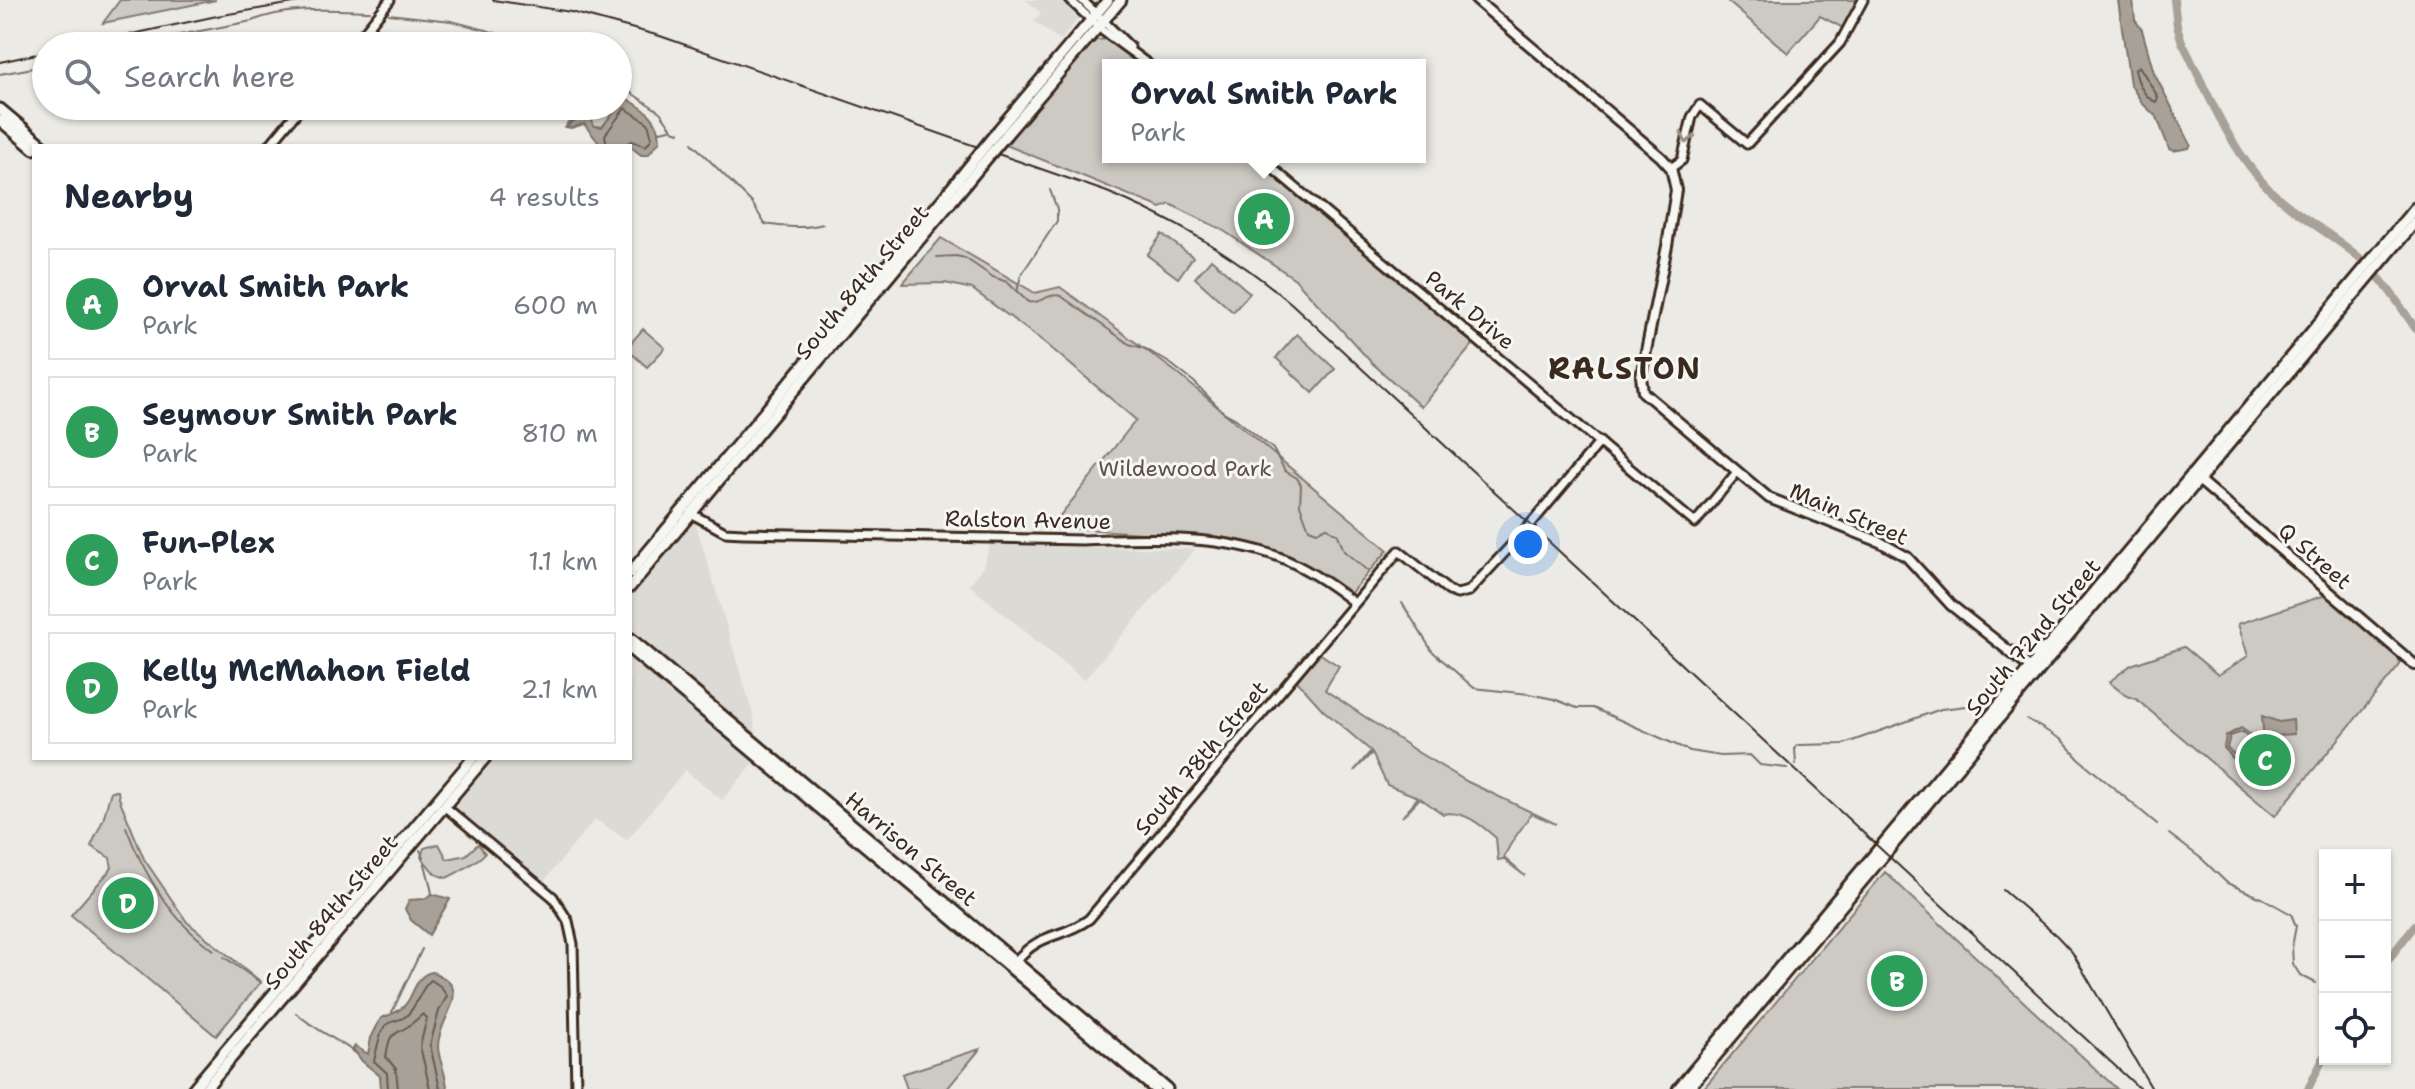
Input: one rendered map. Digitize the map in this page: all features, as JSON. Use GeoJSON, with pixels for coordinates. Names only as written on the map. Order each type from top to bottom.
{"type":"FeatureCollection","features":[{"type":"Feature","properties":{"kind":"main road","name":"South 84th Street"},"geometry":{"type":"LineString","coordinates":[[632,585],[1096,20],[1108,0]]}},
{"type":"Feature","properties":{"kind":"main road","name":"South 84th Street"},"geometry":{"type":"LineString","coordinates":[[1096,20],[1121,0]]}},
{"type":"Feature","properties":{"kind":"main road"},"geometry":{"type":"LineString","coordinates":[[1476,0],[1671,168]]}},
{"type":"Feature","properties":{"kind":"main road"},"geometry":{"type":"LineString","coordinates":[[0,109],[42,144]]}},
{"type":"Feature","properties":{"kind":"main road"},"geometry":{"type":"LineString","coordinates":[[0,120],[32,147]]}},
{"type":"Feature","properties":{"kind":"main road","name":"Main Street"},"geometry":{"type":"LineString","coordinates":[[1671,168],[1676,190],[1641,376],[1643,392],[1774,502],[1880,542],[1907,557],[1951,605],[2033,670]]}},
{"type":"Feature","properties":{"kind":"main road","name":"South 84th Street"},"geometry":{"type":"LineString","coordinates":[[632,571],[948,199]]}},
{"type":"Feature","properties":{"kind":"main road","name":"South 72nd Street"},"geometry":{"type":"LineString","coordinates":[[2384,253],[2415,208]]}},
{"type":"Feature","properties":{"kind":"main road","name":"South 72nd Street"},"geometry":{"type":"LineString","coordinates":[[1688,1089],[2033,670],[2048,646],[2264,402],[2356,286],[2415,222]]}},
{"type":"Feature","properties":{"kind":"main road","name":"South 72nd Street"},"geometry":{"type":"LineString","coordinates":[[1678,1089],[2195,477],[2283,365],[2356,286]]}},
{"type":"Feature","properties":{"kind":"main road"},"geometry":{"type":"LineString","coordinates":[[2264,402],[2266,392],[2284,369],[2283,365]]}},
{"type":"Feature","properties":{"kind":"main road"},"geometry":{"type":"LineString","coordinates":[[692,514],[692,505],[714,479],[718,469]]}},
{"type":"Feature","properties":{"kind":"main road","name":"Q Street"},"geometry":{"type":"LineString","coordinates":[[2195,477],[2415,665]]}},
{"type":"Feature","properties":{"kind":"main road","name":"Harrison Street"},"geometry":{"type":"LineString","coordinates":[[632,640],[1167,1089]]}},
{"type":"Feature","properties":{"kind":"main road"},"geometry":{"type":"LineString","coordinates":[[2011,652],[2028,654],[2048,646]]}},
{"type":"Feature","properties":{"kind":"main road","name":"Harrison Street"},"geometry":{"type":"LineString","coordinates":[[632,651],[1155,1089]]}},
{"type":"Feature","properties":{"kind":"main road","name":"South 84th Street"},"geometry":{"type":"LineString","coordinates":[[193,1089],[471,760]]}},
{"type":"Feature","properties":{"kind":"main road","name":"South 84th Street"},"geometry":{"type":"LineString","coordinates":[[205,1089],[483,760]]}},
{"type":"Feature","properties":{"kind":"street"},"geometry":{"type":"LineString","coordinates":[[364,32],[390,0]]}},
{"type":"Feature","properties":{"kind":"street"},"geometry":{"type":"LineString","coordinates":[[1070,0],[1141,59]]}},
{"type":"Feature","properties":{"kind":"street"},"geometry":{"type":"LineString","coordinates":[[1082,0],[1096,20]]}},
{"type":"Feature","properties":{"kind":"street"},"geometry":{"type":"LineString","coordinates":[[1671,168],[1682,160],[1692,117],[1700,105],[1747,144],[1840,43],[1863,0]]}},
{"type":"Feature","properties":{"kind":"street"},"geometry":{"type":"LineString","coordinates":[[271,144],[290,120]]}},
{"type":"Feature","properties":{"kind":"street","name":"Park Drive"},"geometry":{"type":"LineString","coordinates":[[1266,163],[1695,523],[1737,472]]}},
{"type":"Feature","properties":{"kind":"street","name":"South 78th Street"},"geometry":{"type":"LineString","coordinates":[[1015,962],[1035,942],[1055,933],[1074,930],[1089,919],[1399,551],[1449,591],[1469,591],[1600,442]]}},
{"type":"Feature","properties":{"kind":"street","name":"Ralston Avenue"},"geometry":{"type":"LineString","coordinates":[[692,514],[707,524],[732,533],[1220,543],[1280,557],[1326,581],[1353,602]]}},
{"type":"Feature","properties":{"kind":"street"},"geometry":{"type":"LineString","coordinates":[[444,806],[553,897],[568,921],[573,944],[576,1089]]}},
{"type":"Feature","properties":{"kind":"shaded area"},"geometry":{"type":"Polygon","coordinates":[[[1026,0],[1092,0],[1061,41],[1034,21],[1041,13],[1026,0]]]}},
{"type":"Feature","properties":{"kind":"shaded area"},"geometry":{"type":"Polygon","coordinates":[[[695,521],[754,718],[758,758],[722,800],[685,770],[627,840],[595,819],[544,881],[453,806],[492,760],[632,760],[632,596],[695,521]]]}},
{"type":"Feature","properties":{"kind":"shaded area"},"geometry":{"type":"Polygon","coordinates":[[[990,545],[1195,549],[1084,680],[969,585],[982,569],[990,545]]]}},
{"type":"Feature","properties":{"kind":"green space"},"geometry":{"type":"Polygon","coordinates":[[[120,0],[216,0],[103,23],[120,0]]]}},
{"type":"Feature","properties":{"kind":"green space"},"geometry":{"type":"Polygon","coordinates":[[[1726,0],[1859,0],[1845,29],[1820,16],[1788,53],[1726,0]]]}},
{"type":"Feature","properties":{"kind":"green space"},"geometry":{"type":"Polygon","coordinates":[[[1110,39],[1136,59],[1102,59],[1102,163],[1262,163],[1476,341],[1421,407],[1371,362],[1295,279],[1221,229],[1170,204],[1161,208],[1006,145],[1078,56],[1097,40],[1110,39]]]}},
{"type":"Feature","properties":{"kind":"green space"},"geometry":{"type":"Polygon","coordinates":[[[588,120],[608,120],[602,127],[594,126],[588,120]]]}},
{"type":"Feature","properties":{"kind":"green space"},"geometry":{"type":"Polygon","coordinates":[[[1162,234],[1193,257],[1178,278],[1147,255],[1162,234]]]}},
{"type":"Feature","properties":{"kind":"green space","name":"Wildewood Park"},"geometry":{"type":"Polygon","coordinates":[[[941,238],[1035,293],[1060,287],[1176,372],[1388,550],[1349,595],[1289,556],[1232,539],[1051,527],[1136,420],[1044,342],[972,289],[945,283],[902,284],[941,238]]]}},
{"type":"Feature","properties":{"kind":"green space"},"geometry":{"type":"Polygon","coordinates":[[[1211,259],[1250,293],[1233,312],[1195,278],[1211,259]]]}},
{"type":"Feature","properties":{"kind":"green space"},"geometry":{"type":"Polygon","coordinates":[[[643,329],[665,348],[647,367],[632,354],[632,342],[643,329]]]}},
{"type":"Feature","properties":{"kind":"green space"},"geometry":{"type":"Polygon","coordinates":[[[1297,334],[1335,369],[1313,393],[1276,358],[1297,334]]]}},
{"type":"Feature","properties":{"kind":"green space"},"geometry":{"type":"Polygon","coordinates":[[[2326,595],[2399,659],[2400,665],[2275,816],[2136,699],[2125,695],[2109,682],[2131,665],[2184,647],[2218,675],[2248,656],[2238,624],[2326,595]]]}},
{"type":"Feature","properties":{"kind":"green space"},"geometry":{"type":"Polygon","coordinates":[[[1319,653],[1339,666],[1325,690],[1468,782],[1556,824],[1531,813],[1510,846],[1504,858],[1525,876],[1503,859],[1498,860],[1496,838],[1472,820],[1458,814],[1443,814],[1420,798],[1402,817],[1418,797],[1387,785],[1372,753],[1354,771],[1371,751],[1323,710],[1296,680],[1319,653]]]}},
{"type":"Feature","properties":{"kind":"green space"},"geometry":{"type":"Polygon","coordinates":[[[111,791],[118,791],[144,859],[187,922],[261,982],[216,1036],[71,915],[112,868],[110,858],[91,846],[111,791]]]}},
{"type":"Feature","properties":{"kind":"green space"},"geometry":{"type":"Polygon","coordinates":[[[439,844],[447,859],[466,855],[478,844],[485,853],[446,878],[435,874],[421,857],[424,848],[439,844]]]}},
{"type":"Feature","properties":{"kind":"green space"},"geometry":{"type":"Polygon","coordinates":[[[1885,872],[2117,1089],[1703,1089],[1885,872]]]}},
{"type":"Feature","properties":{"kind":"green space"},"geometry":{"type":"Polygon","coordinates":[[[980,1049],[947,1089],[907,1089],[902,1074],[980,1049]]]}},
{"type":"Feature","properties":{"kind":"water"},"geometry":{"type":"Polygon","coordinates":[[[2118,0],[2133,0],[2135,20],[2142,30],[2154,73],[2191,145],[2189,148],[2169,149],[2157,117],[2143,104],[2130,84],[2118,0]]]}},
{"type":"Feature","properties":{"kind":"water"},"geometry":{"type":"Polygon","coordinates":[[[632,102],[652,117],[660,141],[648,155],[641,155],[632,144],[599,143],[584,124],[566,127],[575,120],[592,120],[594,126],[602,127],[608,120],[632,120],[632,102]]]}},
{"type":"Feature","properties":{"kind":"water"},"geometry":{"type":"Polygon","coordinates":[[[2262,716],[2279,722],[2293,720],[2294,734],[2281,735],[2264,744],[2262,716]]]}},
{"type":"Feature","properties":{"kind":"water"},"geometry":{"type":"Polygon","coordinates":[[[2241,728],[2251,735],[2251,742],[2242,752],[2263,769],[2263,774],[2258,778],[2241,768],[2224,748],[2226,736],[2241,728]],[[2243,732],[2230,736],[2227,748],[2258,775],[2260,771],[2240,754],[2248,739],[2243,732]]]}},
{"type":"Feature","properties":{"kind":"water"},"geometry":{"type":"Polygon","coordinates":[[[432,894],[450,899],[429,935],[411,920],[405,909],[409,900],[424,899],[432,894]]]}},
{"type":"Feature","properties":{"kind":"water"},"geometry":{"type":"Polygon","coordinates":[[[432,972],[445,979],[454,995],[438,1046],[447,1089],[381,1089],[380,1076],[353,1049],[355,1046],[368,1054],[371,1038],[381,1018],[404,1006],[421,978],[432,972]]]}},
{"type":"Feature","properties":{"kind":"waterway"},"geometry":{"type":"LineString","coordinates":[[2174,0],[2182,42],[2242,156],[2280,199],[2370,268],[2415,328]]}},
{"type":"Feature","properties":{"kind":"waterway"},"geometry":{"type":"LineString","coordinates":[[195,32],[280,13],[370,11]]}},
{"type":"Feature","properties":{"kind":"waterway"},"geometry":{"type":"LineString","coordinates":[[389,14],[451,21],[492,32]]}},
{"type":"Feature","properties":{"kind":"waterway"},"geometry":{"type":"LineString","coordinates":[[0,74],[32,68]]}},
{"type":"Feature","properties":{"kind":"waterway"},"geometry":{"type":"LineString","coordinates":[[632,93],[660,112],[673,130],[679,132]]}},
{"type":"Feature","properties":{"kind":"waterway"},"geometry":{"type":"LineString","coordinates":[[660,131],[670,129]]}},
{"type":"Feature","properties":{"kind":"waterway"},"geometry":{"type":"LineString","coordinates":[[692,143],[752,203],[765,224],[794,227],[823,224]]}},
{"type":"Feature","properties":{"kind":"waterway"},"geometry":{"type":"LineString","coordinates":[[1017,292],[1021,275],[1057,221],[1057,209],[1050,190]]}},
{"type":"Feature","properties":{"kind":"waterway"},"geometry":{"type":"LineString","coordinates":[[937,257],[965,258],[993,277],[1007,282],[1028,302],[1061,296],[1129,344],[1146,349],[1171,364],[1223,412],[1273,449],[1285,471],[1297,478],[1301,485],[1300,505],[1309,529],[1317,532],[1326,527],[1338,535],[1344,551],[1369,572]]}},
{"type":"Feature","properties":{"kind":"waterway"},"geometry":{"type":"LineString","coordinates":[[1402,603],[1432,651],[1474,688],[1529,694],[1577,708],[1593,708],[1690,751],[1721,756],[1750,755],[1760,765],[1787,768]]}},
{"type":"Feature","properties":{"kind":"waterway"},"geometry":{"type":"LineString","coordinates":[[1796,765],[1795,748],[1798,745],[1844,744],[1941,709],[1992,703]]}},
{"type":"Feature","properties":{"kind":"waterway"},"geometry":{"type":"LineString","coordinates":[[2027,719],[2062,740],[2079,759],[2157,824]]}},
{"type":"Feature","properties":{"kind":"waterway"},"geometry":{"type":"LineString","coordinates":[[126,827],[150,879],[172,911],[214,950]]}},
{"type":"Feature","properties":{"kind":"waterway"},"geometry":{"type":"LineString","coordinates":[[2169,834],[2227,883],[2291,914],[2296,926],[2293,964],[2300,975],[2316,983]]}},
{"type":"Feature","properties":{"kind":"waterway"},"geometry":{"type":"LineString","coordinates":[[420,850],[432,894]]}},
{"type":"Feature","properties":{"kind":"waterway"},"geometry":{"type":"LineString","coordinates":[[2391,956],[2415,925]]}},
{"type":"Feature","properties":{"kind":"waterway"},"geometry":{"type":"LineString","coordinates":[[392,1012],[422,949]]}},
{"type":"Feature","properties":{"kind":"waterway"},"geometry":{"type":"LineString","coordinates":[[224,957],[261,983]]}},
{"type":"Feature","properties":{"kind":"waterway"},"geometry":{"type":"LineString","coordinates":[[296,1013],[357,1054]]}},
{"type":"Feature","properties":{"kind":"waterway"},"geometry":{"type":"LineString","coordinates":[[2308,1089],[2320,1065]]}},
{"type":"Feature","properties":{"kind":"railway"},"geometry":{"type":"LineString","coordinates":[[142,32],[311,0]]}},
{"type":"Feature","properties":{"kind":"railway"},"geometry":{"type":"LineString","coordinates":[[493,0],[571,12],[660,36],[1107,192],[1181,227],[1227,255],[1292,304],[2140,1089]]}},
{"type":"Feature","properties":{"kind":"railway"},"geometry":{"type":"LineString","coordinates":[[0,62],[32,55]]}},
{"type":"Feature","properties":{"kind":"railway"},"geometry":{"type":"LineString","coordinates":[[2003,890],[2072,952],[2152,1089]]}},
{"type":"Feature","properties":{"kind":"place","name":"Orval Smith Park"},"geometry":{"type":"Point","coordinates":[1264,219]}},
{"type":"Feature","properties":{"kind":"place","name":"Fun-Plex"},"geometry":{"type":"Point","coordinates":[2265,760]}},
{"type":"Feature","properties":{"kind":"place","name":"Kelly McMahon Field"},"geometry":{"type":"Point","coordinates":[128,903]}},
{"type":"Feature","properties":{"kind":"place","name":"Seymour Smith Park"},"geometry":{"type":"Point","coordinates":[1897,981]}},
{"type":"Feature","properties":{"kind":"district","name":"RALSTON"},"geometry":{"type":"Point","coordinates":[1625,368]}}]}
